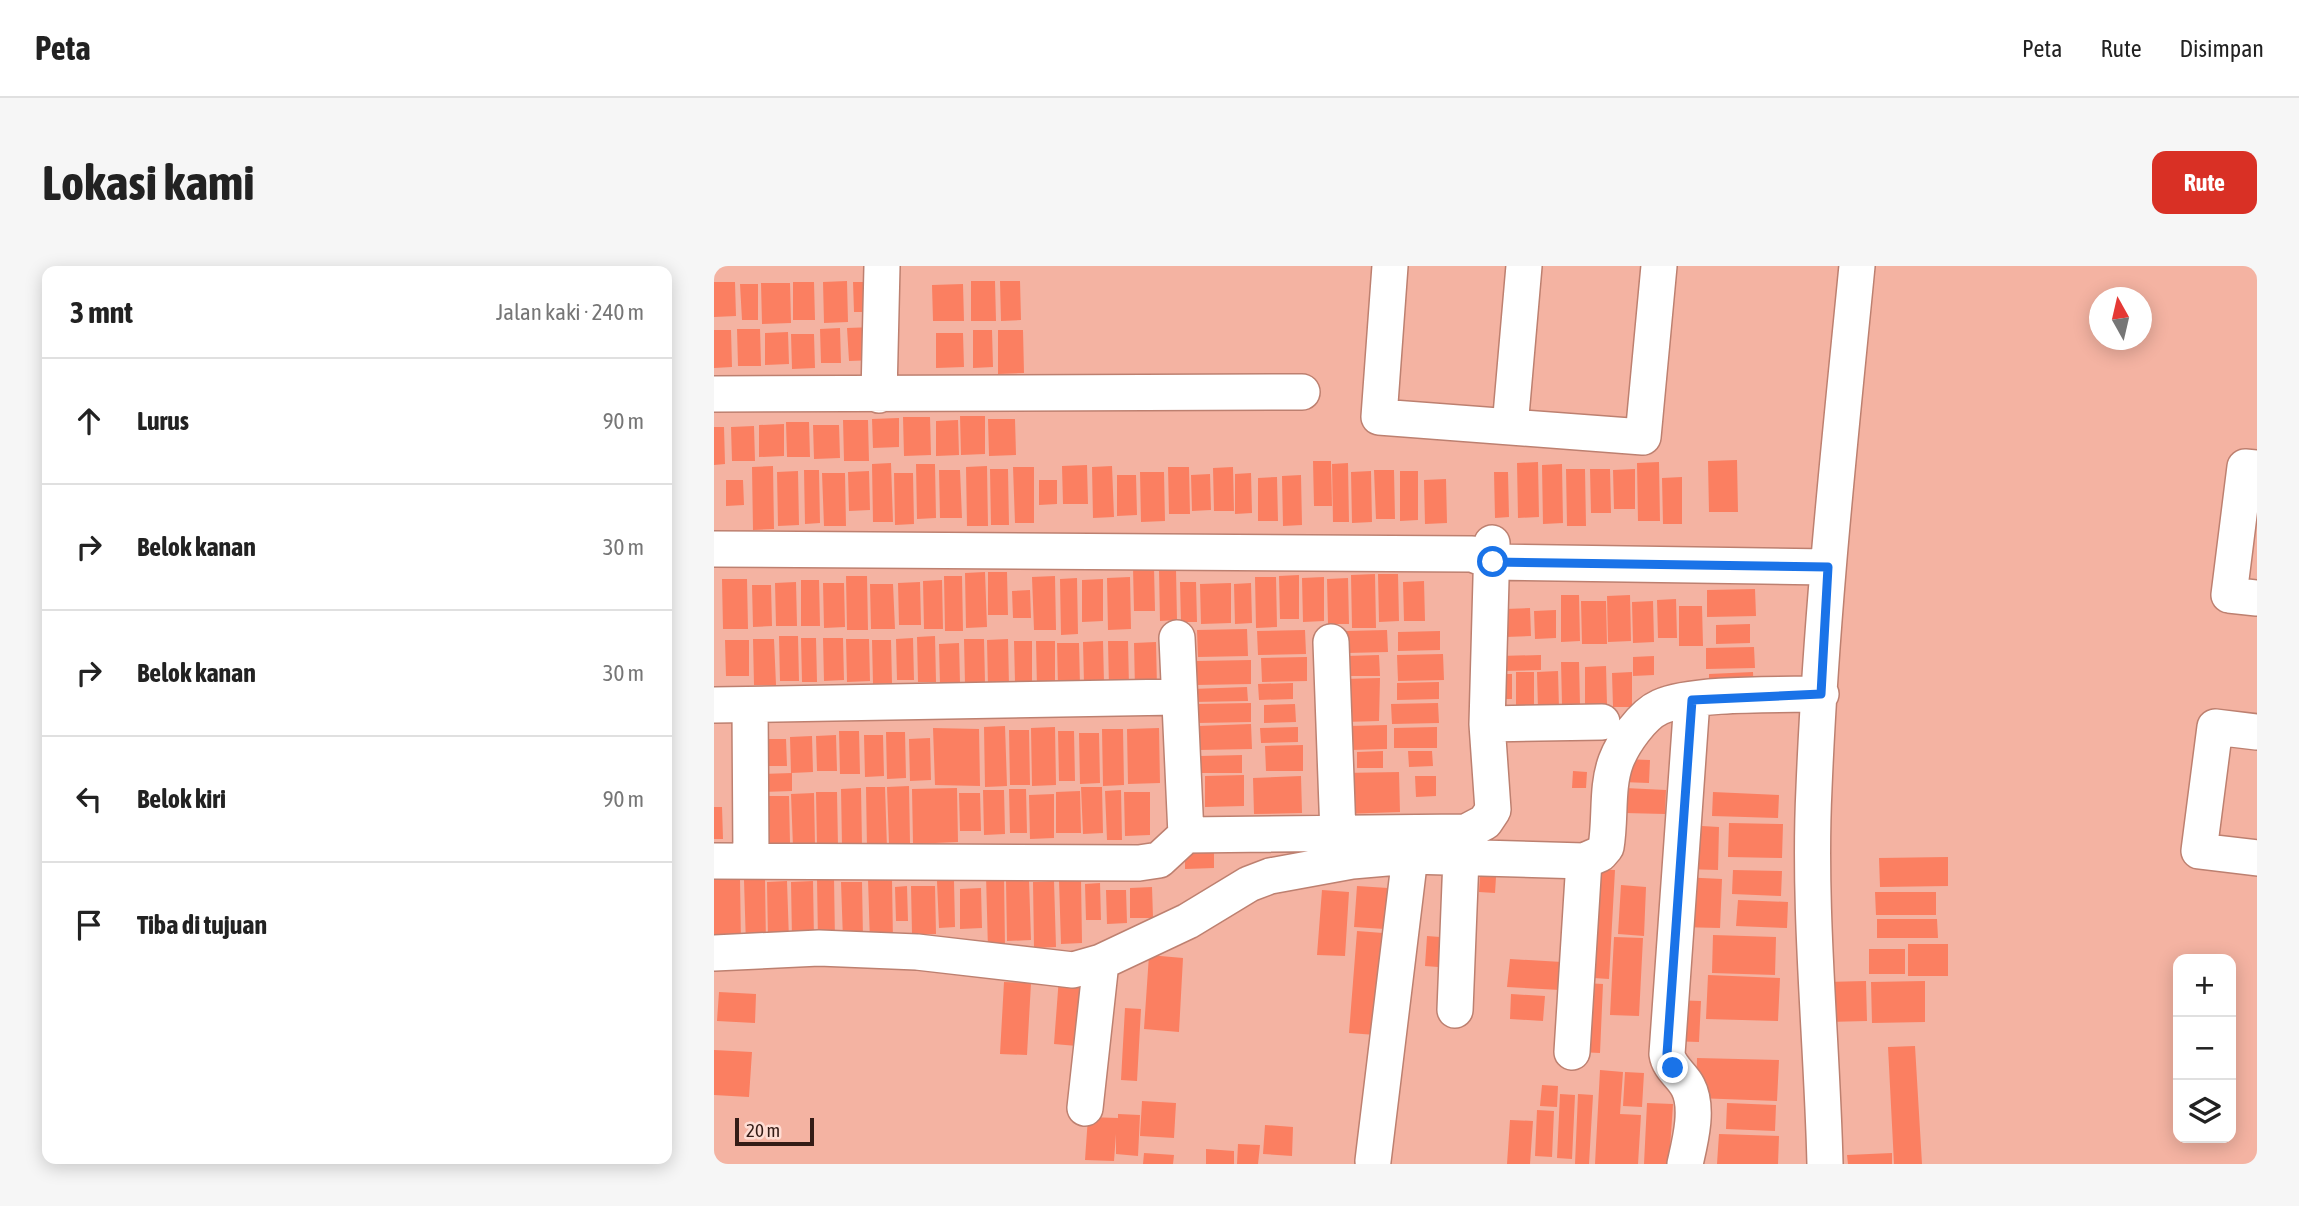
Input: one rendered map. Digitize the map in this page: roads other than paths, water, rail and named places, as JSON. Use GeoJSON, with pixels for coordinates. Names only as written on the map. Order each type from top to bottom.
{"type":"FeatureCollection","features":[{"type":"Feature","properties":{"kind":"street"},"geometry":{"type":"LineString","coordinates":[[879,395],[882,266]]}},
{"type":"Feature","properties":{"kind":"street"},"geometry":{"type":"LineString","coordinates":[[1390,266],[1379,417],[1643,437],[1659,266]]}},
{"type":"Feature","properties":{"kind":"street"},"geometry":{"type":"LineString","coordinates":[[1510,427],[1524,266]]}},
{"type":"Feature","properties":{"kind":"street"},"geometry":{"type":"LineString","coordinates":[[1825,1164],[1813,883],[1814,788],[1829,559],[1857,266]]}},
{"type":"Feature","properties":{"kind":"street"},"geometry":{"type":"LineString","coordinates":[[714,394],[1302,393]]}},
{"type":"Feature","properties":{"kind":"street"},"geometry":{"type":"LineString","coordinates":[[2257,468],[2245,467],[2229,594],[2257,598]]}},
{"type":"Feature","properties":{"kind":"street"},"geometry":{"type":"LineString","coordinates":[[714,550],[1485,553],[1829,559]]}},
{"type":"Feature","properties":{"kind":"street"},"geometry":{"type":"LineString","coordinates":[[714,860],[1139,863],[1159,860],[1186,835],[1466,832],[1485,822],[1493,810],[1487,724],[1485,553]]}},
{"type":"Feature","properties":{"kind":"street"},"geometry":{"type":"LineString","coordinates":[[1177,638],[1177,697],[1186,835]]}},
{"type":"Feature","properties":{"kind":"street"},"geometry":{"type":"LineString","coordinates":[[1331,642],[1338,834]]}},
{"type":"Feature","properties":{"kind":"street"},"geometry":{"type":"LineString","coordinates":[[714,953],[819,948],[916,952],[1057,971],[1073,970],[1101,962],[1188,921],[1249,884],[1270,876],[1352,861],[1410,856],[1584,861],[1601,854],[1605,847],[1610,781],[1616,760],[1631,734],[1658,707],[1692,700],[1821,694]]}},
{"type":"Feature","properties":{"kind":"street"},"geometry":{"type":"LineString","coordinates":[[714,705],[1177,697]]}},
{"type":"Feature","properties":{"kind":"street"},"geometry":{"type":"LineString","coordinates":[[1685,1164],[1693,1112],[1690,1091],[1668,1062],[1667,1054],[1692,700]]}},
{"type":"Feature","properties":{"kind":"street"},"geometry":{"type":"LineString","coordinates":[[750,705],[751,859]]}},
{"type":"Feature","properties":{"kind":"street"},"geometry":{"type":"LineString","coordinates":[[1487,724],[1602,722]]}},
{"type":"Feature","properties":{"kind":"street"},"geometry":{"type":"LineString","coordinates":[[2257,732],[2215,727],[2199,851],[2257,858]]}},
{"type":"Feature","properties":{"kind":"street"},"geometry":{"type":"LineString","coordinates":[[1373,1161],[1410,856]]}},
{"type":"Feature","properties":{"kind":"street"},"geometry":{"type":"LineString","coordinates":[[1455,1010],[1461,858]]}},
{"type":"Feature","properties":{"kind":"street"},"geometry":{"type":"LineString","coordinates":[[1572,1052],[1584,861]]}},
{"type":"Feature","properties":{"kind":"street"},"geometry":{"type":"LineString","coordinates":[[1085,1108],[1101,962]]}}]}
